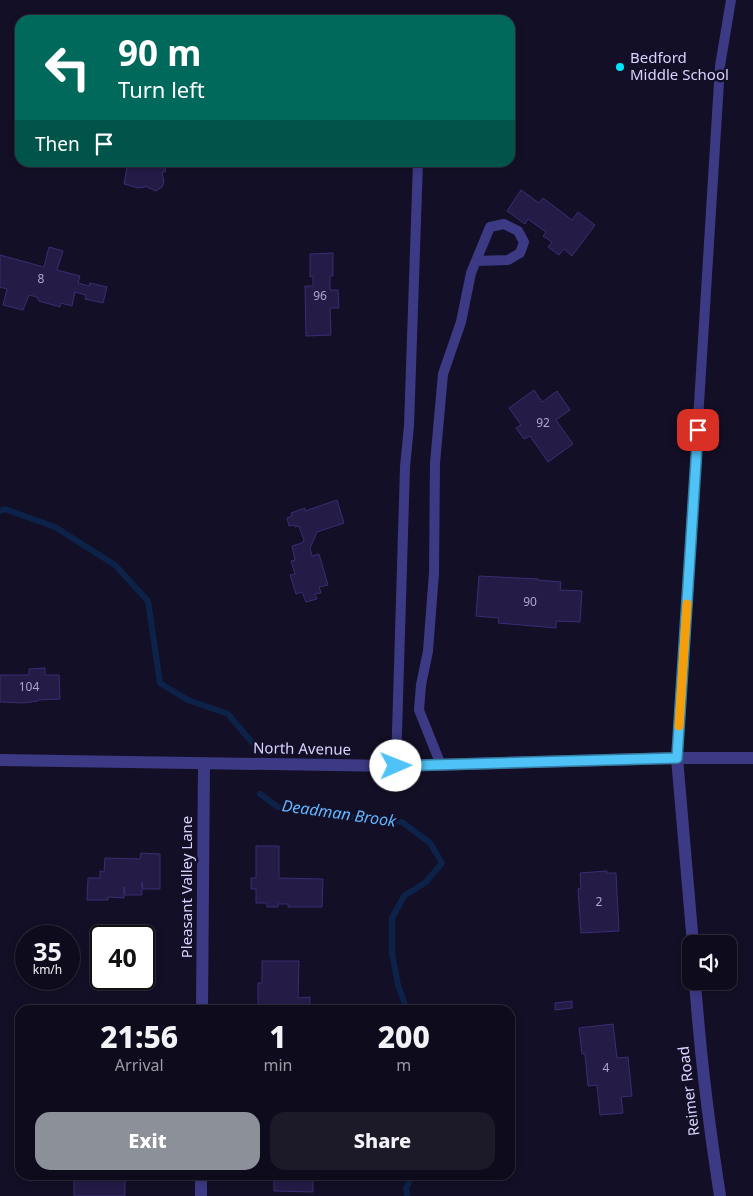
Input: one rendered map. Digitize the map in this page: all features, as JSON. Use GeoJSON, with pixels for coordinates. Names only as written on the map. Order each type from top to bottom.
{"type":"FeatureCollection","features":[{"type":"Feature","properties":{"kind":"street","name":"North Avenue"},"geometry":{"type":"LineString","coordinates":[[0,760],[396,766],[677,758],[753,758]]}},
{"type":"Feature","properties":{"kind":"street"},"geometry":{"type":"LineString","coordinates":[[677,758],[692,935]]}},
{"type":"Feature","properties":{"kind":"street","name":"Pleasant Valley Lane"},"geometry":{"type":"LineString","coordinates":[[202,1005],[204,764]]}},
{"type":"Feature","properties":{"kind":"street","name":"Reimer Road"},"geometry":{"type":"LineString","coordinates":[[696,990],[699,1037],[720,1196]]}},
{"type":"Feature","properties":{"kind":"street"},"geometry":{"type":"LineString","coordinates":[[201,1180],[201,1196]]}},
{"type":"Feature","properties":{"kind":"lane"},"geometry":{"type":"LineString","coordinates":[[677,758],[720,66],[730,0]]}},
{"type":"Feature","properties":{"kind":"lane"},"geometry":{"type":"LineString","coordinates":[[396,766],[405,467],[409,426],[418,167]]}},
{"type":"Feature","properties":{"kind":"lane"},"geometry":{"type":"LineString","coordinates":[[441,765],[418,710],[428,651],[433,583],[434,463],[443,374],[462,322],[472,273],[476,261],[490,228],[504,224],[518,231],[524,242],[520,253],[508,260],[476,261]]}},
{"type":"Feature","properties":{"kind":"building"},"geometry":{"type":"Polygon","coordinates":[[[127,167],[166,167],[165,172],[162,172],[164,182],[162,187],[156,191],[145,186],[138,188],[124,184],[127,167]]]}},
{"type":"Feature","properties":{"kind":"building"},"geometry":{"type":"Polygon","coordinates":[[[521,190],[539,203],[543,198],[572,220],[578,212],[595,225],[572,256],[564,249],[559,255],[548,247],[552,242],[543,236],[546,232],[528,219],[525,224],[507,211],[521,190]]]}},
{"type":"Feature","properties":{"kind":"building"},"geometry":{"type":"Polygon","coordinates":[[[49,247],[63,251],[57,270],[80,276],[78,283],[89,286],[90,283],[107,287],[103,303],[85,299],[86,295],[75,292],[72,306],[61,303],[60,307],[39,301],[37,297],[29,295],[23,310],[3,305],[7,289],[0,287],[0,255],[44,267],[49,247]]]}},
{"type":"Feature","properties":{"kind":"building"},"geometry":{"type":"Polygon","coordinates":[[[333,253],[333,276],[330,276],[330,290],[338,290],[339,308],[330,308],[331,335],[306,336],[305,286],[313,286],[313,276],[310,277],[310,254],[333,253]]]}},
{"type":"Feature","properties":{"kind":"building"},"geometry":{"type":"Polygon","coordinates":[[[534,390],[542,402],[557,391],[570,410],[556,420],[573,444],[548,462],[530,436],[524,439],[516,428],[521,425],[509,408],[534,390]]]}},
{"type":"Feature","properties":{"kind":"building"},"geometry":{"type":"Polygon","coordinates":[[[337,500],[344,523],[317,532],[310,548],[312,556],[319,554],[328,585],[319,587],[321,593],[315,594],[317,599],[306,602],[302,592],[296,594],[290,575],[295,574],[291,561],[295,560],[292,546],[302,543],[304,540],[299,526],[289,526],[287,518],[292,516],[291,513],[305,508],[305,511],[337,500]]]}},
{"type":"Feature","properties":{"kind":"building"},"geometry":{"type":"Polygon","coordinates":[[[479,576],[561,582],[560,590],[582,591],[580,622],[556,621],[556,628],[498,623],[499,618],[476,616],[479,576]]]}},
{"type":"Feature","properties":{"kind":"building"},"geometry":{"type":"Polygon","coordinates":[[[45,668],[45,675],[59,675],[60,699],[23,703],[0,702],[0,675],[29,675],[29,669],[45,668]]]}},
{"type":"Feature","properties":{"kind":"building"},"geometry":{"type":"Polygon","coordinates":[[[256,846],[279,846],[279,878],[323,879],[322,907],[288,907],[288,904],[278,904],[278,907],[267,907],[267,903],[256,903],[256,889],[251,889],[251,878],[256,878],[256,846]]]}},
{"type":"Feature","properties":{"kind":"building"},"geometry":{"type":"Polygon","coordinates":[[[141,853],[160,854],[160,889],[143,889],[142,882],[142,895],[125,895],[124,887],[124,898],[108,897],[108,900],[87,900],[88,878],[100,878],[100,871],[104,872],[105,858],[140,859],[141,853]]]}},
{"type":"Feature","properties":{"kind":"building"},"geometry":{"type":"Polygon","coordinates":[[[607,871],[607,873],[616,873],[619,931],[581,933],[578,889],[581,888],[580,873],[607,871]]]}},
{"type":"Feature","properties":{"kind":"building"},"geometry":{"type":"Polygon","coordinates":[[[262,961],[299,961],[298,998],[310,997],[310,1005],[258,1005],[258,983],[262,983],[262,961]]]}},
{"type":"Feature","properties":{"kind":"building"},"geometry":{"type":"Polygon","coordinates":[[[572,1001],[572,1008],[555,1010],[555,1003],[572,1001]]]}},
{"type":"Feature","properties":{"kind":"building"},"geometry":{"type":"Polygon","coordinates":[[[613,1024],[617,1058],[628,1057],[632,1096],[621,1097],[623,1113],[600,1115],[597,1085],[588,1086],[585,1054],[582,1054],[579,1028],[613,1024]]]}},
{"type":"Feature","properties":{"kind":"building"},"geometry":{"type":"Polygon","coordinates":[[[74,1180],[125,1180],[125,1196],[74,1196],[74,1180]]]}},
{"type":"Feature","properties":{"kind":"building"},"geometry":{"type":"Polygon","coordinates":[[[274,1180],[313,1180],[313,1192],[274,1191],[274,1180]]]}},
{"type":"Feature","properties":{"kind":"waterway","name":"Deadman Brook"},"geometry":{"type":"LineString","coordinates":[[0,511],[5,509],[55,527],[115,565],[148,601],[160,683],[188,700],[228,714],[261,753]]}},
{"type":"Feature","properties":{"kind":"waterway","name":"Deadman Brook"},"geometry":{"type":"LineString","coordinates":[[260,794],[278,807],[402,822],[430,843],[442,863],[426,882],[404,896],[392,918],[392,953],[398,985],[405,1005]]}},
{"type":"Feature","properties":{"kind":"waterway","name":"Deadman Brook"},"geometry":{"type":"LineString","coordinates":[[407,1196],[406,1188],[410,1180]]}},
{"type":"Feature","properties":{"kind":"slow traffic"},"geometry":{"type":"LineString","coordinates":[[679,726],[687,604]]}},
{"type":"Feature","properties":{"kind":"place","name":"Bedford Middle School"},"geometry":{"type":"Point","coordinates":[620,67]}},
{"type":"Feature","properties":{"kind":"route"},"geometry":{"type":"LineString","coordinates":[[396,766],[677,758],[698,430]]}}]}
